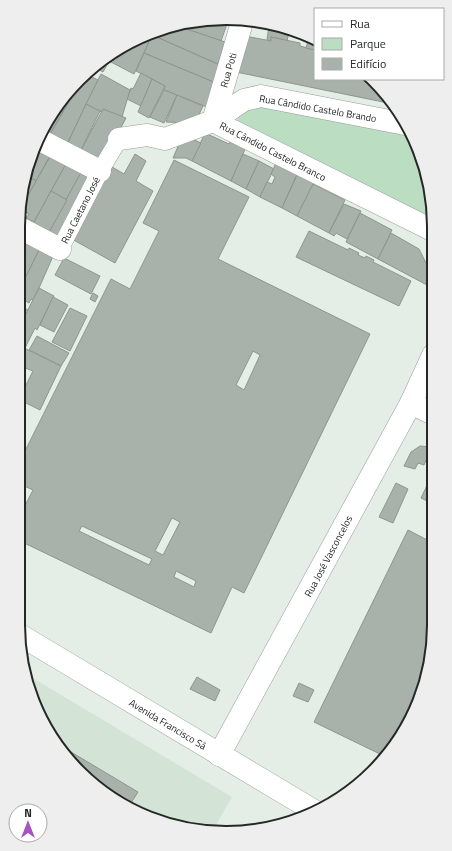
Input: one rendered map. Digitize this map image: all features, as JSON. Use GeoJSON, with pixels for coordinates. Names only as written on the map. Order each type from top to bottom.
{"type":"FeatureCollection","features":[{"type":"Feature","properties":{"kind":"street","name":"Rua Poti"},"geometry":{"type":"LineString","coordinates":[[213,121],[241,25]]}},
{"type":"Feature","properties":{"kind":"street","name":"Rua Cândido Castelo Brando"},"geometry":{"type":"LineString","coordinates":[[213,121],[244,100],[261,96],[398,122]]}},
{"type":"Feature","properties":{"kind":"street","name":"Rua Cândido Castelo Branco"},"geometry":{"type":"LineString","coordinates":[[119,139],[147,135],[165,139],[213,121],[427,228]]}},
{"type":"Feature","properties":{"kind":"street"},"geometry":{"type":"LineString","coordinates":[[44,142],[100,171]]}},
{"type":"Feature","properties":{"kind":"street","name":"Rua Caetano José"},"geometry":{"type":"LineString","coordinates":[[25,231],[60,249]]}},
{"type":"Feature","properties":{"kind":"street","name":"Rua José Vasconcelos"},"geometry":{"type":"LineString","coordinates":[[220,755],[411,403],[427,368]]}},
{"type":"Feature","properties":{"kind":"street"},"geometry":{"type":"LineString","coordinates":[[411,403],[427,411]]}},
{"type":"Feature","properties":{"kind":"street","name":"Avenida Francisco Sá"},"geometry":{"type":"LineString","coordinates":[[25,638],[309,808]]}},
{"type":"Feature","properties":{"kind":"lane","name":"Rua Cândido Castelo Branco"},"geometry":{"type":"LineString","coordinates":[[100,171],[119,139]]}},
{"type":"Feature","properties":{"kind":"lane","name":"Rua Caetano José"},"geometry":{"type":"LineString","coordinates":[[60,249],[100,171]]}},
{"type":"Feature","properties":{"kind":"shaded area"},"geometry":{"type":"Polygon","coordinates":[[[32,678],[232,797],[215,826],[174,819],[149,811],[125,799],[93,776],[75,758],[52,726],[40,702],[32,678]]]}},
{"type":"Feature","properties":{"kind":"green space"},"geometry":{"type":"Polygon","coordinates":[[[253,98],[401,128],[412,149],[420,174],[427,213],[427,221],[236,121],[253,98]]]}},
{"type":"Feature","properties":{"kind":"building"},"geometry":{"type":"Polygon","coordinates":[[[213,25],[227,25],[221,41],[187,29],[213,25]]]}},
{"type":"Feature","properties":{"kind":"building"},"geometry":{"type":"Polygon","coordinates":[[[187,29],[225,42],[218,64],[157,37],[187,29]]]}},
{"type":"Feature","properties":{"kind":"building"},"geometry":{"type":"Polygon","coordinates":[[[268,30],[288,35],[287,41],[271,37],[271,41],[267,40],[268,30]]]}},
{"type":"Feature","properties":{"kind":"building"},"geometry":{"type":"Polygon","coordinates":[[[245,36],[271,41],[271,37],[300,43],[300,46],[314,50],[314,80],[364,80],[384,102],[236,72],[245,36]]]}},
{"type":"Feature","properties":{"kind":"building"},"geometry":{"type":"Polygon","coordinates":[[[157,37],[222,66],[216,83],[144,53],[150,40],[157,37]]]}},
{"type":"Feature","properties":{"kind":"building"},"geometry":{"type":"Polygon","coordinates":[[[150,40],[134,74],[111,62],[150,40]]]}},
{"type":"Feature","properties":{"kind":"building"},"geometry":{"type":"Polygon","coordinates":[[[308,42],[314,46],[314,50],[306,48],[308,42]]]}},
{"type":"Feature","properties":{"kind":"building"},"geometry":{"type":"Polygon","coordinates":[[[144,53],[216,83],[207,107],[164,90],[165,86],[136,71],[144,53]]]}},
{"type":"Feature","properties":{"kind":"building"},"geometry":{"type":"Polygon","coordinates":[[[107,65],[103,72],[100,70],[107,65]]]}},
{"type":"Feature","properties":{"kind":"building"},"geometry":{"type":"Polygon","coordinates":[[[141,73],[152,79],[141,106],[127,99],[131,88],[133,89],[141,73]]]}},
{"type":"Feature","properties":{"kind":"building"},"geometry":{"type":"Polygon","coordinates":[[[101,74],[130,90],[122,117],[103,109],[101,112],[86,104],[101,74]]]}},
{"type":"Feature","properties":{"kind":"building"},"geometry":{"type":"Polygon","coordinates":[[[91,77],[98,80],[67,144],[50,134],[75,93],[91,77]]]}},
{"type":"Feature","properties":{"kind":"building"},"geometry":{"type":"Polygon","coordinates":[[[152,79],[165,86],[149,118],[138,112],[152,79]]]}},
{"type":"Feature","properties":{"kind":"building"},"geometry":{"type":"Polygon","coordinates":[[[164,90],[177,95],[164,123],[150,117],[164,90]]]}},
{"type":"Feature","properties":{"kind":"building"},"geometry":{"type":"Polygon","coordinates":[[[177,95],[203,106],[195,123],[166,122],[177,95]]]}},
{"type":"Feature","properties":{"kind":"building"},"geometry":{"type":"Polygon","coordinates":[[[68,103],[50,134],[48,133],[52,125],[68,103]]]}},
{"type":"Feature","properties":{"kind":"building"},"geometry":{"type":"Polygon","coordinates":[[[86,104],[100,111],[79,154],[66,147],[86,104]]]}},
{"type":"Feature","properties":{"kind":"building"},"geometry":{"type":"Polygon","coordinates":[[[103,109],[126,118],[100,167],[79,154],[103,109]]]}},
{"type":"Feature","properties":{"kind":"building"},"geometry":{"type":"Polygon","coordinates":[[[205,133],[229,144],[231,140],[246,147],[231,181],[192,161],[205,133]]]}},
{"type":"Feature","properties":{"kind":"building"},"geometry":{"type":"Polygon","coordinates":[[[183,135],[201,143],[192,161],[186,158],[173,158],[183,135]]]}},
{"type":"Feature","properties":{"kind":"building"},"geometry":{"type":"Polygon","coordinates":[[[41,147],[51,154],[36,181],[31,178],[41,147]]]}},
{"type":"Feature","properties":{"kind":"building"},"geometry":{"type":"Polygon","coordinates":[[[135,154],[146,161],[136,181],[153,191],[115,263],[70,238],[107,164],[124,174],[135,154]]]}},
{"type":"Feature","properties":{"kind":"building"},"geometry":{"type":"Polygon","coordinates":[[[243,154],[259,161],[246,189],[231,181],[243,154]]]}},
{"type":"Feature","properties":{"kind":"building"},"geometry":{"type":"Polygon","coordinates":[[[51,155],[66,164],[34,222],[26,218],[29,214],[25,212],[28,196],[51,155]]]}},
{"type":"Feature","properties":{"kind":"building"},"geometry":{"type":"Polygon","coordinates":[[[174,160],[249,197],[218,259],[370,334],[244,593],[232,587],[211,633],[25,543],[25,505],[33,490],[25,486],[25,451],[111,279],[130,289],[159,231],[143,223],[174,160]],[[253,351],[236,385],[244,390],[260,355],[253,351]],[[172,518],[155,551],[163,555],[180,522],[172,518]],[[82,526],[79,531],[149,565],[152,559],[82,526]],[[176,571],[174,577],[194,587],[196,581],[176,571]]]}},
{"type":"Feature","properties":{"kind":"building"},"geometry":{"type":"Polygon","coordinates":[[[259,161],[274,169],[260,197],[246,189],[259,161]]]}},
{"type":"Feature","properties":{"kind":"building"},"geometry":{"type":"Polygon","coordinates":[[[276,163],[297,174],[282,208],[260,197],[267,182],[272,184],[275,177],[271,174],[276,163]]]}},
{"type":"Feature","properties":{"kind":"building"},"geometry":{"type":"Polygon","coordinates":[[[66,164],[81,173],[67,200],[51,191],[66,164]]]}},
{"type":"Feature","properties":{"kind":"building"},"geometry":{"type":"Polygon","coordinates":[[[84,167],[96,174],[62,241],[47,234],[84,167]]]}},
{"type":"Feature","properties":{"kind":"building"},"geometry":{"type":"Polygon","coordinates":[[[298,173],[315,181],[297,216],[282,208],[298,173]]]}},
{"type":"Feature","properties":{"kind":"building"},"geometry":{"type":"Polygon","coordinates":[[[31,178],[36,181],[28,196],[31,178]]]}},
{"type":"Feature","properties":{"kind":"building"},"geometry":{"type":"Polygon","coordinates":[[[313,184],[345,200],[329,233],[297,216],[313,184]]]}},
{"type":"Feature","properties":{"kind":"building"},"geometry":{"type":"Polygon","coordinates":[[[51,191],[67,200],[48,234],[32,226],[51,191]]]}},
{"type":"Feature","properties":{"kind":"building"},"geometry":{"type":"Polygon","coordinates":[[[344,204],[361,211],[347,239],[336,233],[334,236],[329,233],[344,204]]]}},
{"type":"Feature","properties":{"kind":"building"},"geometry":{"type":"Polygon","coordinates":[[[360,213],[392,230],[378,259],[346,242],[360,213]]]}},
{"type":"Feature","properties":{"kind":"building"},"geometry":{"type":"Polygon","coordinates":[[[309,231],[348,250],[349,248],[359,253],[358,255],[365,258],[366,256],[374,260],[373,262],[411,281],[399,306],[296,257],[309,231]]]}},
{"type":"Feature","properties":{"kind":"building"},"geometry":{"type":"Polygon","coordinates":[[[391,233],[419,249],[427,265],[427,285],[378,259],[391,233]]]}},
{"type":"Feature","properties":{"kind":"building"},"geometry":{"type":"Polygon","coordinates":[[[25,240],[40,248],[25,279],[25,240]]]}},
{"type":"Feature","properties":{"kind":"building"},"geometry":{"type":"Polygon","coordinates":[[[40,248],[54,254],[33,300],[31,299],[29,303],[25,301],[25,279],[40,248]]]}},
{"type":"Feature","properties":{"kind":"building"},"geometry":{"type":"Polygon","coordinates":[[[64,258],[100,276],[91,294],[55,275],[64,258]]]}},
{"type":"Feature","properties":{"kind":"building"},"geometry":{"type":"Polygon","coordinates":[[[39,288],[54,296],[37,330],[35,328],[25,348],[25,315],[39,288]]]}},
{"type":"Feature","properties":{"kind":"building"},"geometry":{"type":"Polygon","coordinates":[[[93,293],[98,296],[95,302],[90,299],[93,293]]]}},
{"type":"Feature","properties":{"kind":"building"},"geometry":{"type":"Polygon","coordinates":[[[53,297],[68,305],[54,332],[40,325],[53,297]]]}},
{"type":"Feature","properties":{"kind":"building"},"geometry":{"type":"Polygon","coordinates":[[[25,308],[28,310],[25,316],[25,308]]]}},
{"type":"Feature","properties":{"kind":"building"},"geometry":{"type":"Polygon","coordinates":[[[70,308],[87,316],[70,351],[52,342],[70,308]]]}},
{"type":"Feature","properties":{"kind":"building"},"geometry":{"type":"Polygon","coordinates":[[[37,336],[69,353],[61,366],[29,350],[37,336]]]}},
{"type":"Feature","properties":{"kind":"building"},"geometry":{"type":"Polygon","coordinates":[[[25,348],[61,366],[40,410],[25,402],[25,387],[33,371],[25,368],[25,348]]]}},
{"type":"Feature","properties":{"kind":"building"},"geometry":{"type":"Polygon","coordinates":[[[420,446],[427,447],[427,458],[424,465],[418,463],[415,469],[404,466],[411,452],[420,446]]]}},
{"type":"Feature","properties":{"kind":"building"},"geometry":{"type":"Polygon","coordinates":[[[396,483],[408,489],[393,523],[379,517],[396,483]]]}},
{"type":"Feature","properties":{"kind":"building"},"geometry":{"type":"Polygon","coordinates":[[[427,485],[427,501],[421,498],[427,485]]]}},
{"type":"Feature","properties":{"kind":"building"},"geometry":{"type":"Polygon","coordinates":[[[408,530],[427,540],[427,638],[420,677],[412,702],[400,726],[380,754],[314,722],[408,530]]]}},
{"type":"Feature","properties":{"kind":"building"},"geometry":{"type":"Polygon","coordinates":[[[197,677],[220,690],[215,701],[190,689],[197,677]]]}},
{"type":"Feature","properties":{"kind":"building"},"geometry":{"type":"Polygon","coordinates":[[[299,683],[314,690],[308,702],[293,696],[299,683]]]}},
{"type":"Feature","properties":{"kind":"building"},"geometry":{"type":"Polygon","coordinates":[[[70,752],[138,792],[131,802],[125,799],[93,776],[70,752]]]}}]}
